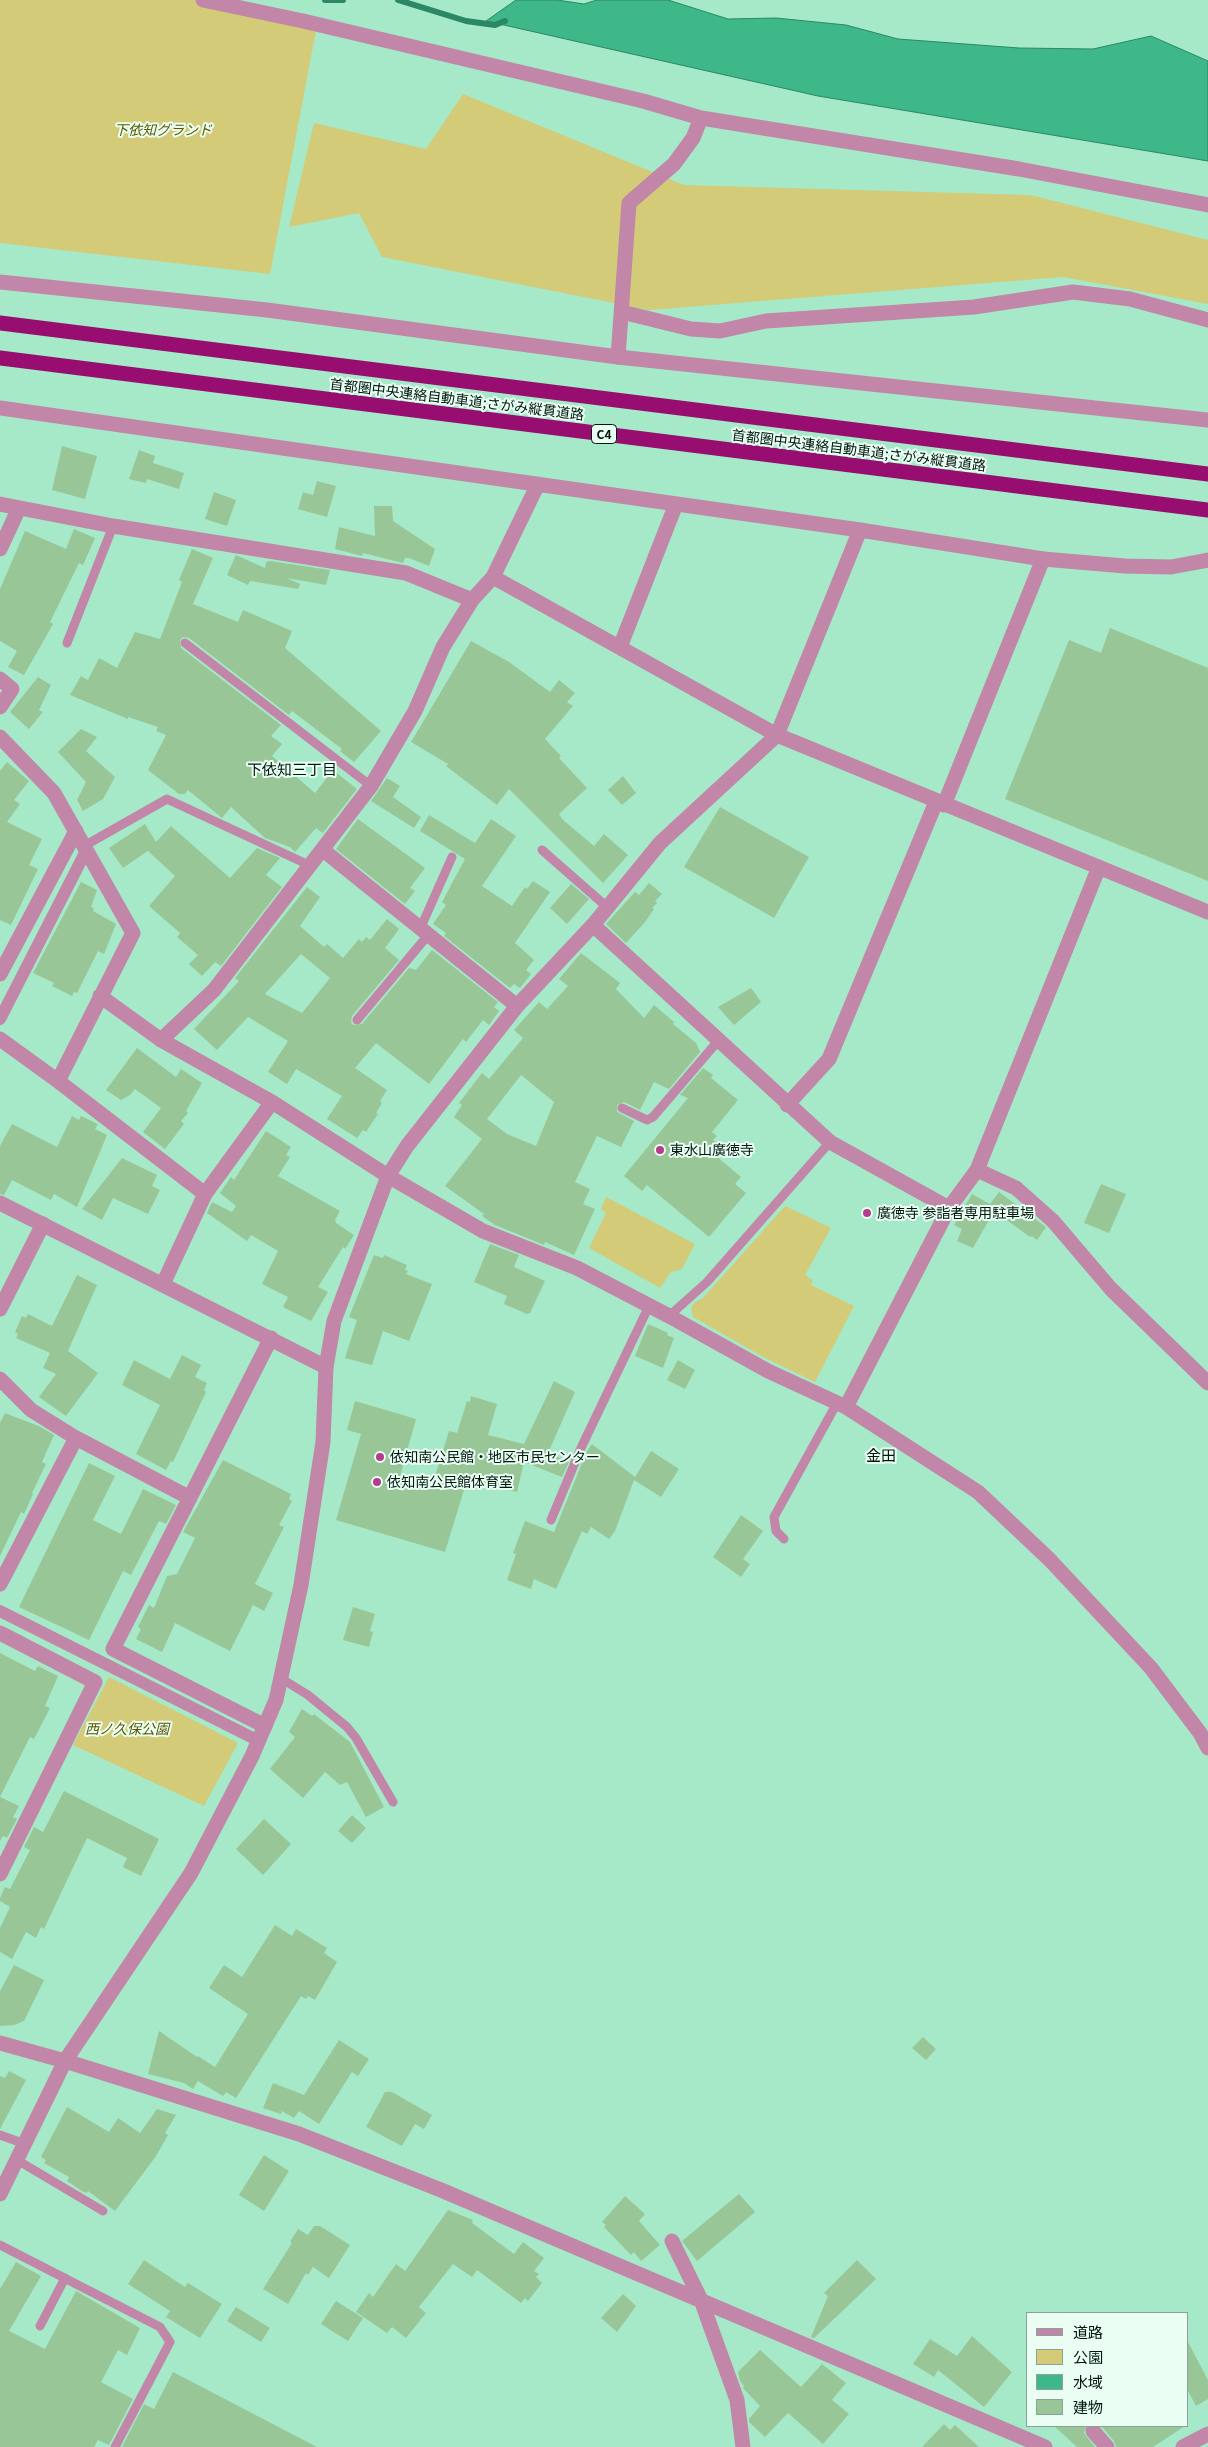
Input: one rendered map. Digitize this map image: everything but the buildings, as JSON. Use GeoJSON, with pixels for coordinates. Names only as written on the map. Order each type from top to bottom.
{"type":"FeatureCollection","features":[{"type":"Feature","properties":{"kind":"highway","name":"首都圏中央連絡自動車道;さがみ縦貫道路"},"geometry":{"type":"LineString","coordinates":[[0,323],[1208,474]]}},
{"type":"Feature","properties":{"kind":"highway","name":"首都圏中央連絡自動車道;さがみ縦貫道路"},"geometry":{"type":"LineString","coordinates":[[0,358],[1208,510]]}},
{"type":"Feature","properties":{"kind":"street"},"geometry":{"type":"LineString","coordinates":[[203,0],[371,37],[643,102],[701,118],[1019,169],[1208,205]]}},
{"type":"Feature","properties":{"kind":"street"},"geometry":{"type":"LineString","coordinates":[[618,357],[629,203],[674,164],[693,138],[701,118]]}},
{"type":"Feature","properties":{"kind":"street"},"geometry":{"type":"LineString","coordinates":[[0,282],[267,310],[618,357],[1208,420]]}},
{"type":"Feature","properties":{"kind":"street"},"geometry":{"type":"LineString","coordinates":[[622,312],[691,329],[720,331],[766,321],[974,307],[1073,292],[1130,299],[1208,320]]}},
{"type":"Feature","properties":{"kind":"street"},"geometry":{"type":"LineString","coordinates":[[0,408],[860,530],[1043,559],[1125,566],[1171,567],[1208,560]]}},
{"type":"Feature","properties":{"kind":"street"},"geometry":{"type":"LineString","coordinates":[[161,1040],[214,990],[371,786],[415,711],[443,647],[472,600],[493,577],[538,484]]}},
{"type":"Feature","properties":{"kind":"street"},"geometry":{"type":"LineString","coordinates":[[0,504],[113,526],[406,572],[472,600]]}},
{"type":"Feature","properties":{"kind":"street"},"geometry":{"type":"LineString","coordinates":[[620,647],[676,504]]}},
{"type":"Feature","properties":{"kind":"street"},"geometry":{"type":"LineString","coordinates":[[0,549],[19,508]]}},
{"type":"Feature","properties":{"kind":"street"},"geometry":{"type":"LineString","coordinates":[[0,2194],[65,2061],[191,1873],[223,1814],[265,1726],[282,1679],[301,1585],[323,1442],[326,1367],[334,1321],[388,1176],[407,1146],[517,1006],[593,925],[660,843],[777,735],[860,530]]}},
{"type":"Feature","properties":{"kind":"street"},"geometry":{"type":"LineString","coordinates":[[787,1105],[829,1059],[1043,559]]}},
{"type":"Feature","properties":{"kind":"street"},"geometry":{"type":"LineString","coordinates":[[493,577],[777,735],[1208,912]]}},
{"type":"Feature","properties":{"kind":"street"},"geometry":{"type":"LineString","coordinates":[[0,679],[12,689],[0,707]]}},
{"type":"Feature","properties":{"kind":"street"},"geometry":{"type":"LineString","coordinates":[[3,746],[54,792],[133,932],[58,1081]]}},
{"type":"Feature","properties":{"kind":"street"},"geometry":{"type":"LineString","coordinates":[[0,974],[76,831]]}},
{"type":"Feature","properties":{"kind":"street"},"geometry":{"type":"LineString","coordinates":[[0,1020],[86,848]]}},
{"type":"Feature","properties":{"kind":"street"},"geometry":{"type":"LineString","coordinates":[[323,850],[425,930],[517,1006]]}},
{"type":"Feature","properties":{"kind":"street"},"geometry":{"type":"LineString","coordinates":[[841,1405],[949,1208],[976,1170],[1099,867]]}},
{"type":"Feature","properties":{"kind":"street"},"geometry":{"type":"LineString","coordinates":[[593,925],[787,1105],[830,1142],[949,1208]]}},
{"type":"Feature","properties":{"kind":"street"},"geometry":{"type":"LineString","coordinates":[[100,996],[161,1040],[272,1102],[388,1176],[483,1230],[577,1268],[669,1316],[768,1372],[841,1405],[978,1492],[1042,1552],[1151,1668],[1200,1733],[1208,1748]]}},
{"type":"Feature","properties":{"kind":"street"},"geometry":{"type":"LineString","coordinates":[[0,1039],[205,1194]]}},
{"type":"Feature","properties":{"kind":"street"},"geometry":{"type":"LineString","coordinates":[[163,1284],[205,1194],[272,1102]]}},
{"type":"Feature","properties":{"kind":"street"},"geometry":{"type":"LineString","coordinates":[[976,1170],[1016,1188],[1053,1221],[1111,1289],[1208,1383]]}},
{"type":"Feature","properties":{"kind":"street"},"geometry":{"type":"LineString","coordinates":[[0,1203],[326,1367]]}},
{"type":"Feature","properties":{"kind":"street"},"geometry":{"type":"LineString","coordinates":[[0,1309],[43,1224]]}},
{"type":"Feature","properties":{"kind":"street"},"geometry":{"type":"LineString","coordinates":[[265,1726],[113,1649],[271,1338]]}},
{"type":"Feature","properties":{"kind":"street"},"geometry":{"type":"LineString","coordinates":[[0,1378],[31,1410],[76,1438],[190,1498]]}},
{"type":"Feature","properties":{"kind":"street"},"geometry":{"type":"LineString","coordinates":[[0,1584],[76,1438]]}},
{"type":"Feature","properties":{"kind":"street"},"geometry":{"type":"LineString","coordinates":[[0,1611],[250,1737]]}},
{"type":"Feature","properties":{"kind":"street"},"geometry":{"type":"LineString","coordinates":[[0,1633],[95,1682],[0,1874]]}},
{"type":"Feature","properties":{"kind":"street"},"geometry":{"type":"LineString","coordinates":[[0,2043],[65,2061],[299,2134],[702,2300],[1046,2447]]}},
{"type":"Feature","properties":{"kind":"street"},"geometry":{"type":"LineString","coordinates":[[672,2241],[702,2300],[737,2400],[743,2447]]}},
{"type":"Feature","properties":{"kind":"street"},"geometry":{"type":"LineString","coordinates":[[1093,2431],[1107,2447]]}},
{"type":"Feature","properties":{"kind":"street"},"geometry":{"type":"LineString","coordinates":[[1183,2447],[1208,2434]]}},
{"type":"Feature","properties":{"kind":"lane"},"geometry":{"type":"LineString","coordinates":[[67,643],[113,526]]}},
{"type":"Feature","properties":{"kind":"lane"},"geometry":{"type":"LineString","coordinates":[[185,643],[371,786]]}},
{"type":"Feature","properties":{"kind":"lane"},"geometry":{"type":"LineString","coordinates":[[86,848],[168,799],[311,866]]}},
{"type":"Feature","properties":{"kind":"lane"},"geometry":{"type":"LineString","coordinates":[[542,850],[607,907]]}},
{"type":"Feature","properties":{"kind":"lane"},"geometry":{"type":"LineString","coordinates":[[356,1020],[425,930],[452,857]]}},
{"type":"Feature","properties":{"kind":"lane"},"geometry":{"type":"LineString","coordinates":[[622,1108],[647,1120],[653,1117],[718,1041]]}},
{"type":"Feature","properties":{"kind":"lane"},"geometry":{"type":"LineString","coordinates":[[669,1316],[707,1282],[830,1142]]}},
{"type":"Feature","properties":{"kind":"lane"},"geometry":{"type":"LineString","coordinates":[[551,1520],[581,1448],[649,1306]]}},
{"type":"Feature","properties":{"kind":"lane"},"geometry":{"type":"LineString","coordinates":[[784,1539],[776,1531],[774,1517],[841,1405]]}},
{"type":"Feature","properties":{"kind":"lane"},"geometry":{"type":"LineString","coordinates":[[282,1679],[308,1695],[347,1727],[356,1738],[393,1802]]}},
{"type":"Feature","properties":{"kind":"lane"},"geometry":{"type":"LineString","coordinates":[[0,2135],[25,2144]]}},
{"type":"Feature","properties":{"kind":"lane"},"geometry":{"type":"LineString","coordinates":[[16,2160],[102,2211]]}},
{"type":"Feature","properties":{"kind":"lane"},"geometry":{"type":"LineString","coordinates":[[0,2245],[160,2327],[170,2342],[115,2447]]}},
{"type":"Feature","properties":{"kind":"lane"},"geometry":{"type":"LineString","coordinates":[[40,2326],[65,2278]]}},
{"type":"Feature","properties":{"kind":"green space","name":"下依知グランド"},"geometry":{"type":"Polygon","coordinates":[[[0,0],[212,0],[318,20],[270,274],[0,243],[0,0]]]}},
{"type":"Feature","properties":{"kind":"green space"},"geometry":{"type":"Polygon","coordinates":[[[463,94],[684,185],[1031,195],[1208,240],[1208,304],[1063,277],[649,310],[382,257],[359,213],[289,227],[314,123],[426,149],[463,94]]]}},
{"type":"Feature","properties":{"kind":"green space"},"geometry":{"type":"Polygon","coordinates":[[[606,1197],[695,1244],[682,1269],[671,1272],[660,1288],[589,1248],[606,1213],[601,1209],[606,1197]]]}},
{"type":"Feature","properties":{"kind":"green space"},"geometry":{"type":"Polygon","coordinates":[[[785,1206],[831,1228],[805,1275],[813,1280],[811,1285],[854,1306],[815,1382],[765,1358],[693,1317],[691,1308],[694,1303],[703,1298],[785,1206]]]}},
{"type":"Feature","properties":{"kind":"green space","name":"西ノ久保公園"},"geometry":{"type":"Polygon","coordinates":[[[109,1677],[238,1743],[204,1806],[73,1745],[109,1677]]]}},
{"type":"Feature","properties":{"kind":"water"},"geometry":{"type":"Polygon","coordinates":[[[516,0],[557,0],[584,4],[597,0],[668,0],[728,19],[776,18],[846,25],[898,39],[1019,48],[1093,49],[1151,36],[1208,61],[1208,161],[818,96],[486,21],[516,0]]]}},
{"type":"Feature","properties":{"kind":"waterway"},"geometry":{"type":"LineString","coordinates":[[325,0],[343,0]]}},
{"type":"Feature","properties":{"kind":"waterway"},"geometry":{"type":"LineString","coordinates":[[398,0],[466,21],[495,25],[505,21]]}},
{"type":"Feature","properties":{"kind":"place","name":"東水山廣徳寺"},"geometry":{"type":"Point","coordinates":[660,1150]}},
{"type":"Feature","properties":{"kind":"place","name":"廣徳寺 参詣者専用駐車場"},"geometry":{"type":"Point","coordinates":[867,1213]}},
{"type":"Feature","properties":{"kind":"place","name":"依知南公民館・地区市民センター"},"geometry":{"type":"Point","coordinates":[380,1457]}},
{"type":"Feature","properties":{"kind":"place","name":"依知南公民館体育室"},"geometry":{"type":"Point","coordinates":[377,1482]}},
{"type":"Feature","properties":{"kind":"district","name":"下依知三丁目"},"geometry":{"type":"Point","coordinates":[292,769]}},
{"type":"Feature","properties":{"kind":"district","name":"金田"},"geometry":{"type":"Point","coordinates":[881,1455]}}]}
